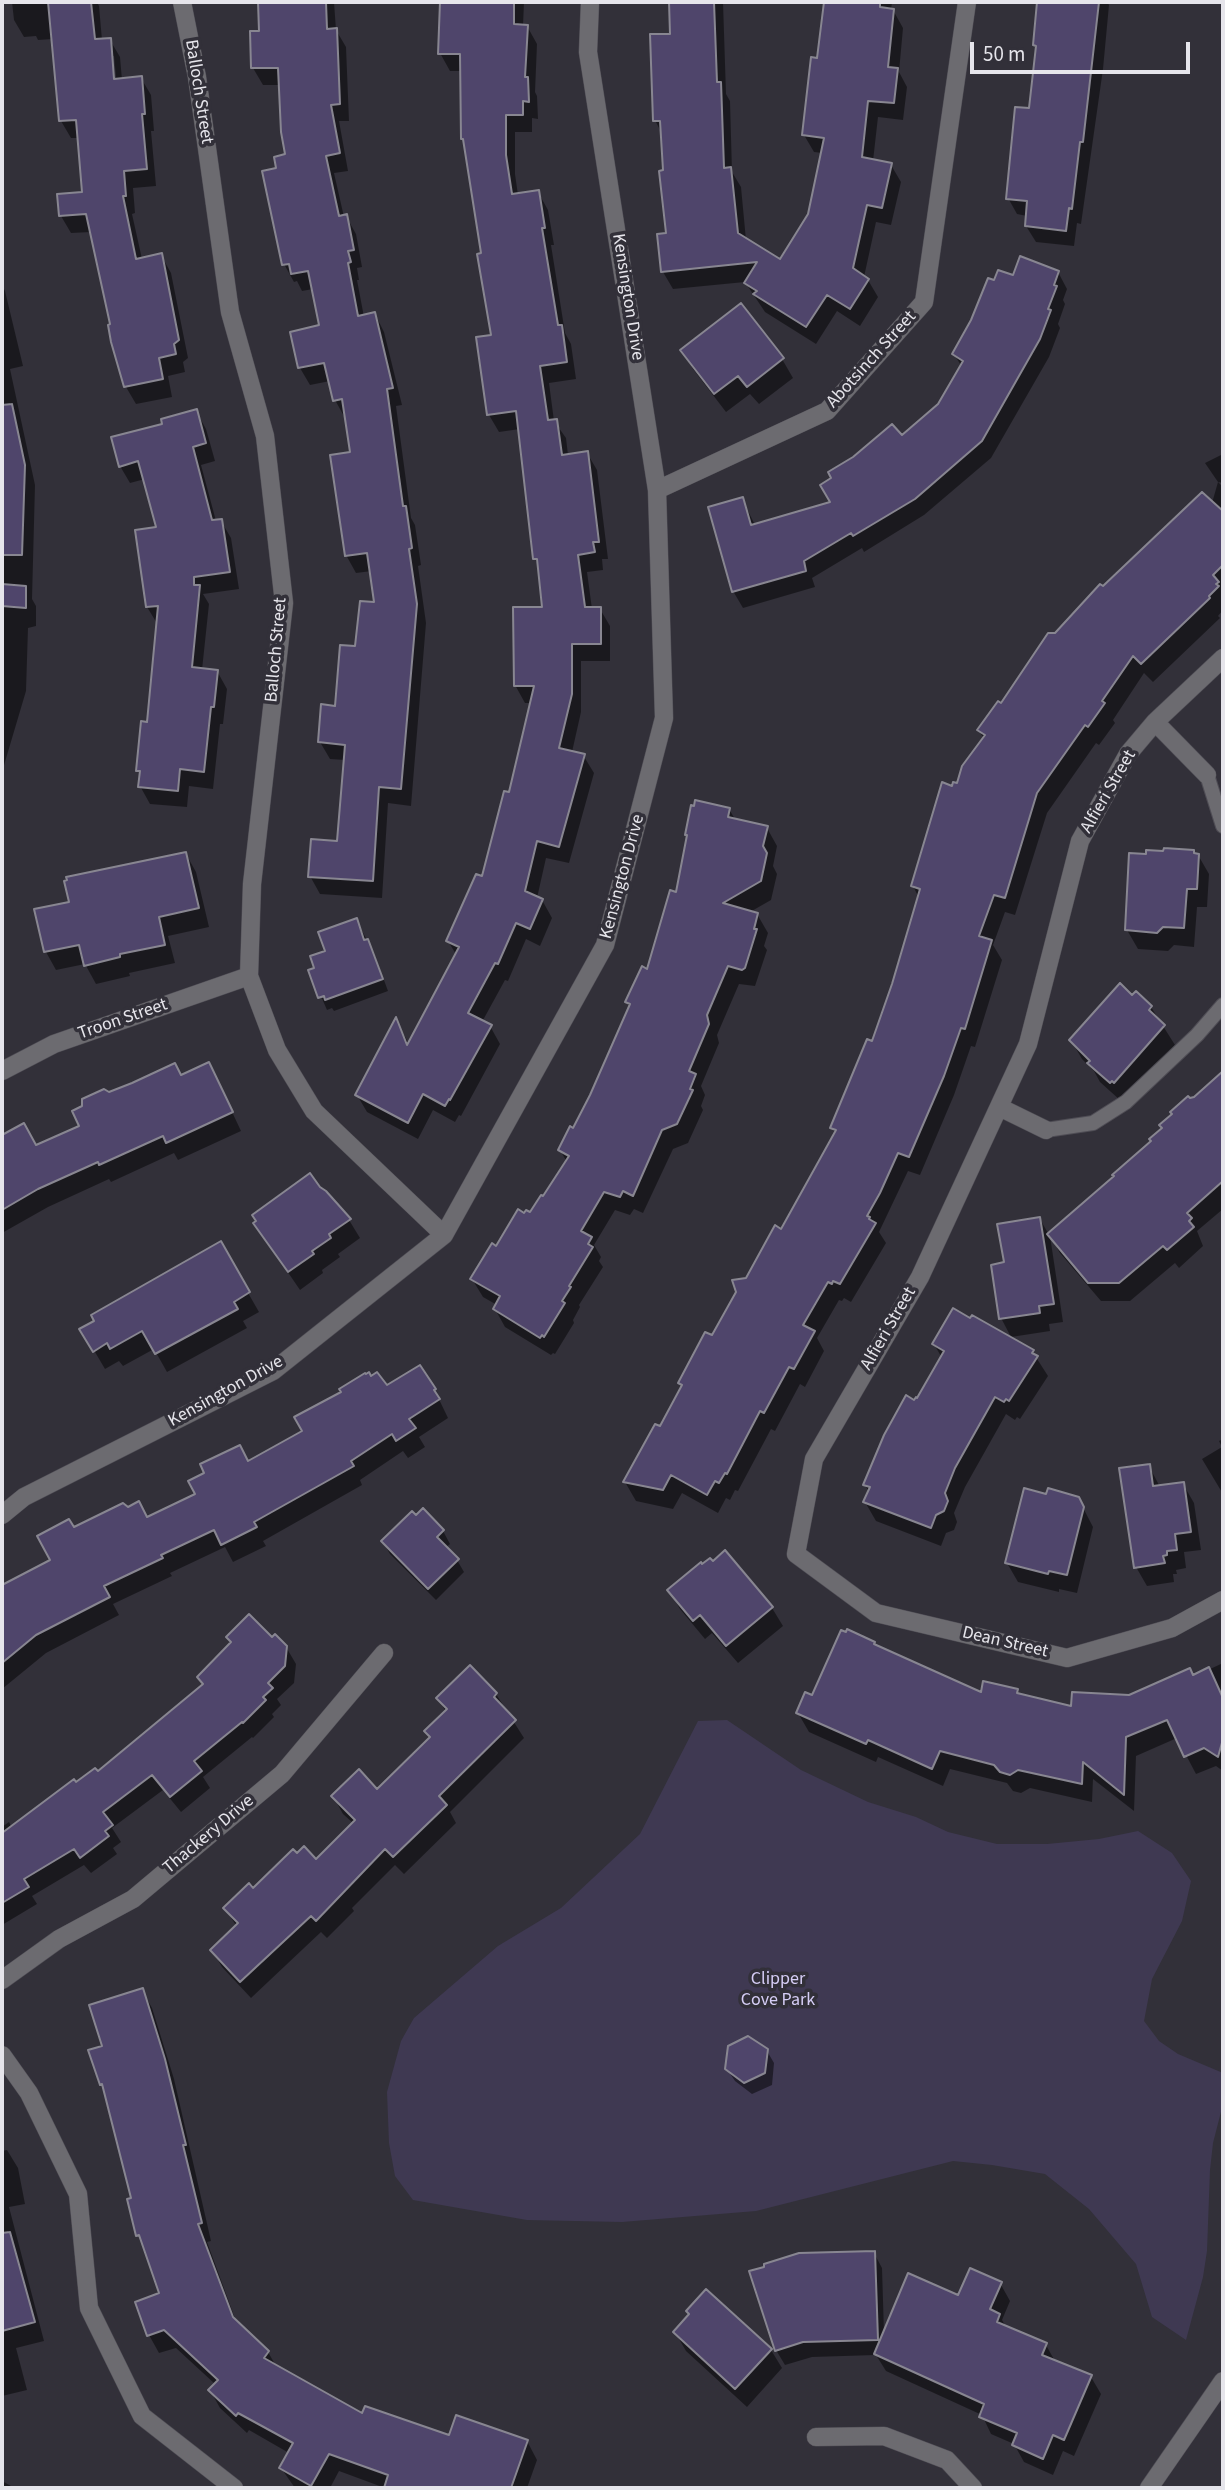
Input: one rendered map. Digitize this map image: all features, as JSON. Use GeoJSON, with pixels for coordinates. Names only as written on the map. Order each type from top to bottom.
{"type":"FeatureCollection","features":[{"type":"Feature","properties":{"kind":"street","name":"Balloch Street"},"geometry":{"type":"LineString","coordinates":[[182,2],[197,77],[230,312],[265,436],[285,603],[251,884],[248,976],[277,1050],[314,1111],[444,1235]]}},
{"type":"Feature","properties":{"kind":"street","name":"Kensington Drive"},"geometry":{"type":"LineString","coordinates":[[2,1515],[24,1497],[273,1371],[444,1235],[605,945],[664,718],[657,490],[588,52],[590,2]]}},
{"type":"Feature","properties":{"kind":"street","name":"Abotsinch Street"},"geometry":{"type":"LineString","coordinates":[[657,490],[827,411],[924,302],[967,2]]}},
{"type":"Feature","properties":{"kind":"street","name":"Alfieri Street"},"geometry":{"type":"LineString","coordinates":[[796,1554],[814,1458],[920,1277],[1028,1044],[1080,841],[1128,754],[1156,722],[1223,658]]}},
{"type":"Feature","properties":{"kind":"street"},"geometry":{"type":"LineString","coordinates":[[1156,722],[1208,775]]}},
{"type":"Feature","properties":{"kind":"street","name":"Troon Street"},"geometry":{"type":"LineString","coordinates":[[2,1071],[54,1044],[248,976]]}},
{"type":"Feature","properties":{"kind":"street"},"geometry":{"type":"LineString","coordinates":[[999,1107],[1046,1130]]}},
{"type":"Feature","properties":{"kind":"street","name":"Dean Street"},"geometry":{"type":"LineString","coordinates":[[796,1554],[876,1612],[1067,1658],[1172,1628],[1223,1600]]}},
{"type":"Feature","properties":{"kind":"street","name":"Thackery Drive"},"geometry":{"type":"LineString","coordinates":[[2,1980],[59,1940],[133,1899],[282,1774],[383,1653]]}},
{"type":"Feature","properties":{"kind":"street"},"geometry":{"type":"LineString","coordinates":[[2,2055],[29,2093],[78,2194],[89,2308],[142,2416],[234,2488]]}},
{"type":"Feature","properties":{"kind":"street"},"geometry":{"type":"LineString","coordinates":[[1149,2488],[1223,2381]]}},
{"type":"Feature","properties":{"kind":"street"},"geometry":{"type":"LineString","coordinates":[[816,2437],[884,2436],[947,2460],[973,2488]]}},
{"type":"Feature","properties":{"kind":"lane"},"geometry":{"type":"LineString","coordinates":[[1208,775],[1223,826]]}},
{"type":"Feature","properties":{"kind":"lane"},"geometry":{"type":"LineString","coordinates":[[1046,1130],[1093,1123],[1126,1102],[1197,1035],[1223,1004]]}},
{"type":"Feature","properties":{"kind":"green space","name":"Clipper Cove Park"},"geometry":{"type":"Polygon","coordinates":[[[727,1720],[801,1770],[868,1802],[916,1817],[948,1832],[997,1844],[1047,1844],[1099,1839],[1138,1831],[1172,1853],[1191,1881],[1182,1921],[1152,1979],[1144,2021],[1159,2041],[1178,2054],[1223,2073],[1223,2104],[1213,2143],[1210,2170],[1207,2251],[1186,2340],[1152,2317],[1136,2264],[1089,2209],[1045,2174],[953,2161],[756,2211],[622,2222],[527,2220],[413,2200],[395,2176],[389,2143],[387,2092],[401,2041],[414,2018],[498,1946],[561,1908],[640,1834],[698,1721],[727,1720]]]}},
{"type":"Feature","properties":{"kind":"building"},"geometry":{"type":"Polygon","coordinates":[[[48,2],[91,2],[95,39],[111,38],[114,79],[142,76],[147,169],[124,171],[126,196],[123,196],[136,259],[162,253],[179,340],[174,344],[176,354],[159,358],[163,379],[124,387],[111,342],[110,324],[86,214],[59,216],[57,194],[82,192],[76,120],[59,121],[48,2]]]}},
{"type":"Feature","properties":{"kind":"building"},"geometry":{"type":"Polygon","coordinates":[[[258,2],[326,2],[327,29],[337,28],[340,104],[331,105],[340,153],[326,156],[339,216],[347,214],[354,250],[348,251],[351,262],[348,263],[358,316],[375,312],[393,388],[387,389],[403,506],[406,506],[412,548],[409,549],[417,604],[401,789],[379,787],[373,881],[308,877],[311,839],[337,841],[345,745],[318,742],[321,704],[335,706],[340,645],[355,646],[360,601],[374,602],[367,553],[345,556],[330,455],[350,452],[342,399],[333,401],[324,363],[298,368],[290,332],[319,325],[308,271],[291,274],[289,264],[282,265],[262,171],[276,168],[274,157],[285,154],[281,132],[278,68],[251,68],[250,31],[259,31],[258,2]]]}},
{"type":"Feature","properties":{"kind":"building"},"geometry":{"type":"Polygon","coordinates":[[[440,2],[514,2],[514,24],[528,25],[525,77],[528,77],[529,102],[523,101],[523,115],[506,115],[506,155],[512,194],[539,190],[545,228],[542,228],[567,362],[540,366],[548,420],[557,419],[562,455],[588,451],[599,542],[593,542],[595,552],[578,555],[585,607],[601,607],[601,644],[572,644],[572,694],[559,748],[585,754],[559,847],[537,841],[525,891],[543,899],[530,929],[516,923],[498,964],[495,963],[468,1013],[492,1025],[450,1100],[445,1106],[423,1094],[408,1123],[355,1095],[396,1017],[407,1045],[459,947],[446,941],[476,874],[482,876],[504,791],[509,792],[534,686],[514,686],[513,607],[542,607],[537,559],[533,559],[516,411],[487,415],[476,337],[491,335],[477,254],[481,253],[461,139],[460,54],[438,54],[440,2]]]}},
{"type":"Feature","properties":{"kind":"building"},"geometry":{"type":"Polygon","coordinates":[[[669,2],[714,2],[717,82],[721,82],[724,168],[731,167],[738,233],[780,259],[808,214],[824,138],[802,135],[811,57],[817,58],[824,2],[880,2],[880,7],[894,9],[888,67],[898,68],[894,103],[868,101],[862,157],[892,163],[882,208],[867,205],[853,268],[869,279],[850,309],[827,295],[806,327],[753,294],[757,291],[744,283],[757,262],[661,272],[657,234],[666,233],[659,171],[663,170],[660,121],[653,121],[650,34],[670,34],[669,2]]]}},
{"type":"Feature","properties":{"kind":"building"},"geometry":{"type":"Polygon","coordinates":[[[1037,2],[1099,2],[1083,142],[1080,142],[1072,209],[1069,208],[1066,231],[1025,226],[1027,201],[1006,199],[1015,107],[1029,108],[1036,46],[1033,45],[1037,2]]]}},
{"type":"Feature","properties":{"kind":"building"},"geometry":{"type":"Polygon","coordinates":[[[1020,256],[1059,271],[1054,285],[1057,286],[1040,339],[982,441],[915,499],[804,561],[806,571],[732,592],[708,507],[743,497],[751,525],[830,502],[820,485],[831,478],[828,472],[853,457],[892,424],[902,435],[938,404],[963,361],[952,354],[971,320],[988,278],[994,280],[998,270],[1013,275],[1020,256]]]}},
{"type":"Feature","properties":{"kind":"building"},"geometry":{"type":"Polygon","coordinates":[[[741,303],[784,358],[747,387],[738,376],[714,394],[680,350],[741,303]]]}},
{"type":"Feature","properties":{"kind":"building"},"geometry":{"type":"Polygon","coordinates":[[[12,404],[25,465],[22,555],[2,555],[2,405],[12,404]]]}},
{"type":"Feature","properties":{"kind":"building"},"geometry":{"type":"Polygon","coordinates":[[[197,409],[206,443],[193,447],[212,520],[222,519],[230,572],[194,577],[194,585],[200,585],[192,667],[218,670],[204,772],[180,769],[178,791],[138,787],[140,771],[136,771],[141,721],[147,722],[158,606],[146,607],[135,530],[156,527],[138,461],[119,467],[111,437],[162,424],[161,419],[197,409]]]}},
{"type":"Feature","properties":{"kind":"building"},"geometry":{"type":"Polygon","coordinates":[[[1202,492],[1223,511],[1223,565],[1213,575],[1219,586],[1210,598],[1141,664],[1133,656],[1102,701],[1105,703],[1088,727],[1085,725],[1037,793],[1005,898],[994,895],[979,936],[992,940],[965,1029],[961,1028],[944,1076],[909,1157],[898,1153],[867,1216],[876,1223],[840,1284],[828,1282],[803,1325],[815,1331],[794,1369],[789,1367],[764,1413],[760,1411],[727,1474],[725,1473],[719,1483],[715,1481],[707,1495],[671,1475],[663,1490],[623,1482],[655,1424],[660,1426],[682,1385],[678,1383],[705,1332],[712,1335],[736,1292],[732,1280],[746,1278],[775,1225],[781,1229],[836,1130],[830,1128],[867,1039],[872,1041],[892,984],[920,889],[911,886],[942,782],[952,786],[953,782],[957,783],[962,766],[985,735],[977,730],[998,701],[1001,703],[1048,633],[1055,633],[1100,584],[1103,586],[1202,492]]]}},
{"type":"Feature","properties":{"kind":"building"},"geometry":{"type":"Polygon","coordinates":[[[2,584],[26,586],[26,608],[2,606],[2,584]]]}},
{"type":"Feature","properties":{"kind":"building"},"geometry":{"type":"Polygon","coordinates":[[[695,800],[730,808],[728,817],[768,826],[763,846],[767,853],[761,881],[723,903],[758,913],[754,929],[757,929],[745,968],[742,970],[728,966],[707,1015],[709,1024],[689,1071],[696,1074],[690,1089],[693,1090],[677,1124],[662,1130],[633,1196],[623,1191],[620,1197],[604,1192],[581,1231],[592,1237],[588,1244],[593,1247],[569,1286],[571,1287],[562,1301],[565,1303],[544,1337],[542,1335],[540,1338],[493,1309],[500,1296],[470,1279],[492,1243],[496,1246],[518,1209],[524,1213],[526,1210],[530,1212],[569,1156],[558,1150],[590,1095],[630,1004],[625,1002],[642,966],[647,969],[670,890],[676,892],[691,805],[694,806],[695,800]]]}},
{"type":"Feature","properties":{"kind":"building"},"geometry":{"type":"Polygon","coordinates":[[[1164,848],[1194,850],[1194,853],[1199,854],[1197,889],[1187,889],[1184,928],[1163,927],[1157,933],[1125,930],[1129,853],[1146,854],[1146,850],[1163,851],[1164,848]]]}},
{"type":"Feature","properties":{"kind":"building"},"geometry":{"type":"Polygon","coordinates":[[[186,852],[199,908],[159,917],[165,945],[120,954],[120,957],[84,966],[79,945],[44,952],[34,909],[69,902],[64,881],[67,880],[66,877],[186,852]]]}},
{"type":"Feature","properties":{"kind":"building"},"geometry":{"type":"Polygon","coordinates":[[[357,918],[364,940],[368,939],[383,979],[325,1000],[324,996],[318,998],[308,970],[314,968],[310,956],[325,951],[318,932],[357,918]]]}},
{"type":"Feature","properties":{"kind":"building"},"geometry":{"type":"Polygon","coordinates":[[[1120,983],[1132,995],[1136,991],[1152,1006],[1149,1010],[1165,1025],[1114,1083],[1110,1083],[1087,1063],[1090,1061],[1069,1040],[1120,983]]]}},
{"type":"Feature","properties":{"kind":"building"},"geometry":{"type":"Polygon","coordinates":[[[209,1062],[233,1112],[166,1143],[163,1136],[99,1165],[98,1162],[38,1189],[2,1210],[2,1135],[24,1123],[36,1145],[79,1126],[72,1111],[82,1106],[82,1099],[104,1089],[109,1092],[175,1063],[181,1075],[209,1062]]]}},
{"type":"Feature","properties":{"kind":"building"},"geometry":{"type":"Polygon","coordinates":[[[1223,1071],[1223,1181],[1187,1213],[1192,1218],[1189,1221],[1194,1227],[1167,1250],[1163,1246],[1119,1283],[1088,1283],[1047,1234],[1151,1141],[1149,1139],[1162,1128],[1159,1125],[1172,1114],[1170,1112],[1188,1096],[1194,1097],[1223,1071]]]}},
{"type":"Feature","properties":{"kind":"building"},"geometry":{"type":"Polygon","coordinates":[[[310,1173],[351,1219],[329,1234],[331,1238],[312,1251],[314,1254],[288,1272],[253,1223],[256,1221],[252,1215],[310,1173]]]}},
{"type":"Feature","properties":{"kind":"building"},"geometry":{"type":"Polygon","coordinates":[[[1040,1217],[1054,1304],[1039,1306],[1040,1313],[999,1319],[991,1265],[1004,1262],[997,1224],[1040,1217]]]}},
{"type":"Feature","properties":{"kind":"building"},"geometry":{"type":"Polygon","coordinates":[[[221,1241],[250,1292],[234,1302],[238,1309],[155,1354],[142,1331],[110,1349],[107,1343],[93,1352],[79,1329],[94,1321],[91,1315],[221,1241]]]}},
{"type":"Feature","properties":{"kind":"building"},"geometry":{"type":"Polygon","coordinates":[[[953,1308],[970,1318],[972,1315],[1034,1350],[1032,1353],[1038,1356],[1009,1401],[1006,1399],[1004,1402],[995,1397],[955,1468],[945,1493],[948,1501],[944,1511],[936,1515],[931,1528],[863,1502],[870,1487],[863,1485],[884,1435],[906,1395],[914,1400],[917,1398],[944,1351],[932,1344],[953,1308]]]}},
{"type":"Feature","properties":{"kind":"building"},"geometry":{"type":"Polygon","coordinates":[[[420,1365],[440,1399],[409,1419],[416,1428],[396,1441],[392,1434],[351,1461],[354,1466],[254,1522],[257,1527],[221,1545],[214,1530],[104,1586],[110,1597],[36,1635],[2,1663],[2,1585],[50,1560],[37,1536],[69,1519],[74,1527],[123,1503],[128,1507],[139,1501],[147,1517],[195,1494],[188,1481],[204,1473],[200,1464],[240,1445],[248,1461],[302,1431],[294,1417],[341,1392],[339,1389],[365,1373],[369,1372],[371,1376],[377,1372],[387,1385],[420,1365]]]}},
{"type":"Feature","properties":{"kind":"building"},"geometry":{"type":"Polygon","coordinates":[[[1150,1464],[1153,1486],[1184,1482],[1191,1532],[1175,1534],[1177,1550],[1167,1551],[1167,1555],[1163,1556],[1165,1563],[1134,1568],[1119,1468],[1150,1464]]]}},
{"type":"Feature","properties":{"kind":"building"},"geometry":{"type":"Polygon","coordinates":[[[1024,1488],[1046,1494],[1048,1488],[1079,1497],[1084,1507],[1067,1575],[1049,1571],[1048,1574],[1005,1563],[1024,1488]]]}},
{"type":"Feature","properties":{"kind":"building"},"geometry":{"type":"Polygon","coordinates":[[[423,1508],[444,1530],[437,1537],[459,1559],[428,1589],[381,1541],[412,1511],[416,1515],[423,1508]]]}},
{"type":"Feature","properties":{"kind":"building"},"geometry":{"type":"Polygon","coordinates":[[[725,1550],[773,1607],[726,1646],[700,1615],[693,1621],[667,1590],[701,1562],[702,1564],[710,1558],[713,1561],[725,1550]]]}},
{"type":"Feature","properties":{"kind":"building"},"geometry":{"type":"Polygon","coordinates":[[[249,1614],[272,1637],[275,1634],[287,1646],[285,1666],[268,1683],[273,1688],[263,1697],[266,1700],[243,1723],[194,1761],[202,1771],[170,1797],[152,1775],[103,1812],[113,1825],[105,1831],[109,1836],[80,1858],[74,1849],[24,1879],[29,1887],[2,1903],[2,1833],[74,1779],[76,1782],[95,1768],[98,1771],[203,1684],[197,1677],[231,1642],[226,1637],[249,1614]]]}},
{"type":"Feature","properties":{"kind":"building"},"geometry":{"type":"Polygon","coordinates":[[[847,1629],[981,1692],[983,1681],[1018,1689],[1017,1693],[1071,1706],[1072,1692],[1129,1695],[1190,1668],[1193,1675],[1209,1667],[1223,1698],[1223,1739],[1218,1757],[1204,1748],[1184,1757],[1167,1720],[1126,1737],[1124,1795],[1083,1762],[1082,1784],[1018,1770],[1010,1775],[1000,1772],[994,1765],[940,1751],[932,1769],[868,1740],[866,1744],[796,1713],[805,1692],[812,1695],[841,1630],[846,1632],[847,1629]]]}},
{"type":"Feature","properties":{"kind":"building"},"geometry":{"type":"Polygon","coordinates":[[[470,1665],[497,1693],[494,1697],[516,1720],[439,1796],[447,1805],[393,1857],[385,1849],[316,1921],[311,1916],[240,1982],[210,1950],[238,1923],[223,1908],[249,1883],[253,1888],[293,1849],[297,1853],[304,1846],[316,1859],[355,1820],[331,1796],[359,1769],[377,1789],[430,1737],[424,1731],[447,1709],[436,1698],[470,1665]]]}},
{"type":"Feature","properties":{"kind":"building"},"geometry":{"type":"Polygon","coordinates":[[[143,1988],[165,2059],[186,2145],[183,2145],[202,2223],[198,2224],[233,2317],[269,2351],[264,2358],[362,2413],[365,2406],[449,2435],[456,2415],[528,2440],[511,2488],[384,2488],[388,2475],[329,2454],[311,2486],[279,2468],[293,2443],[238,2413],[236,2416],[208,2390],[218,2380],[164,2330],[147,2336],[135,2302],[159,2293],[139,2235],[136,2236],[127,2199],[131,2198],[102,2084],[100,2085],[88,2050],[102,2046],[89,2005],[143,1988]]]}},
{"type":"Feature","properties":{"kind":"building"},"geometry":{"type":"Polygon","coordinates":[[[748,2036],[768,2049],[765,2073],[744,2083],[725,2069],[728,2046],[748,2036]]]}},
{"type":"Feature","properties":{"kind":"building"},"geometry":{"type":"Polygon","coordinates":[[[10,2232],[35,2322],[2,2331],[2,2233],[10,2232]]]}},
{"type":"Feature","properties":{"kind":"building"},"geometry":{"type":"Polygon","coordinates":[[[875,2251],[878,2340],[803,2342],[775,2351],[749,2271],[799,2253],[875,2251]]]}},
{"type":"Feature","properties":{"kind":"building"},"geometry":{"type":"Polygon","coordinates":[[[970,2268],[1002,2282],[990,2309],[1000,2314],[997,2322],[1047,2343],[1042,2355],[1092,2375],[1064,2440],[1053,2435],[1043,2459],[1012,2445],[1017,2433],[979,2417],[984,2404],[874,2354],[908,2273],[958,2295],[970,2268]]]}},
{"type":"Feature","properties":{"kind":"building"},"geometry":{"type":"Polygon","coordinates":[[[706,2289],[772,2349],[735,2389],[673,2332],[689,2314],[686,2311],[706,2289]]]}}]}
